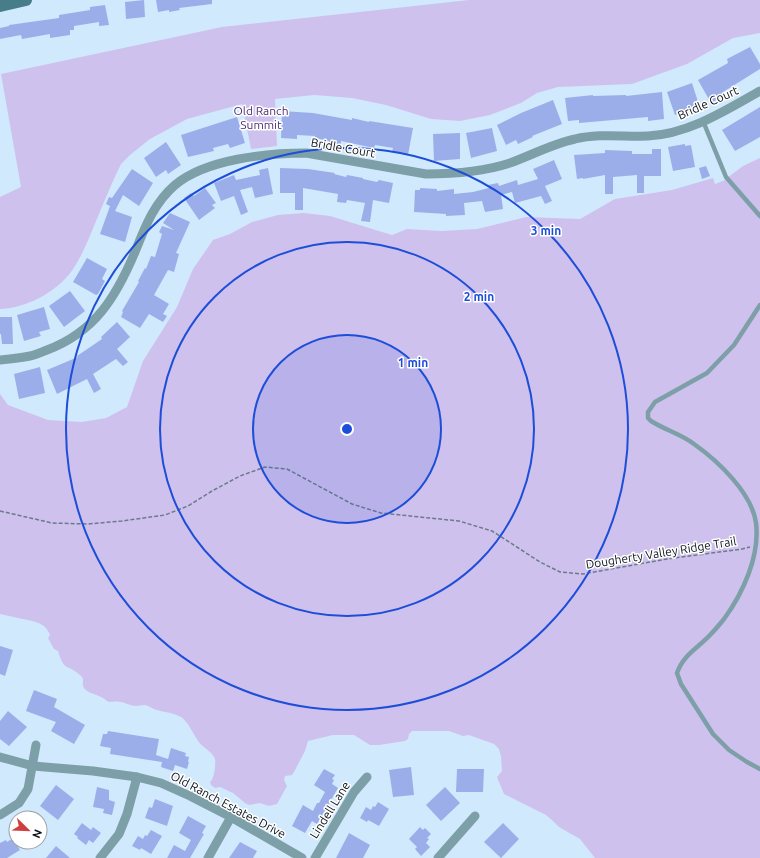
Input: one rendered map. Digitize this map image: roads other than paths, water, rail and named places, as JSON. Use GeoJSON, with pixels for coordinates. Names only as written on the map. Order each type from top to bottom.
{"type":"FeatureCollection","features":[{"type":"Feature","properties":{"kind":"main road"},"geometry":{"type":"LineString","coordinates":[[0,6],[26,0]]}},
{"type":"Feature","properties":{"kind":"street","name":"Bridle Court"},"geometry":{"type":"LineString","coordinates":[[0,360],[31,356],[62,344],[83,330],[94,320],[115,294],[148,219],[164,196],[185,178],[204,169],[247,158],[287,153],[306,153],[426,174],[446,174],[492,168],[576,138],[606,135],[649,136],[686,128],[720,113],[760,91]]}},
{"type":"Feature","properties":{"kind":"street"},"geometry":{"type":"LineString","coordinates":[[0,815],[19,803],[28,789],[36,745]]}},
{"type":"Feature","properties":{"kind":"street","name":"Old Ranch Estates Drive"},"geometry":{"type":"LineString","coordinates":[[0,757],[33,766],[93,771],[136,777],[161,784],[183,793],[231,817],[302,858]]}},
{"type":"Feature","properties":{"kind":"street"},"geometry":{"type":"LineString","coordinates":[[100,858],[119,834],[127,814],[136,777]]}},
{"type":"Feature","properties":{"kind":"street","name":"Lindell Lane"},"geometry":{"type":"LineString","coordinates":[[315,858],[354,792],[367,777]]}},
{"type":"Feature","properties":{"kind":"street"},"geometry":{"type":"LineString","coordinates":[[438,858],[475,816]]}},
{"type":"Feature","properties":{"kind":"street"},"geometry":{"type":"LineString","coordinates":[[208,858],[231,817]]}},
{"type":"Feature","properties":{"kind":"lane"},"geometry":{"type":"LineString","coordinates":[[703,121],[726,177],[760,216]]}},
{"type":"Feature","properties":{"kind":"lane"},"geometry":{"type":"LineString","coordinates":[[760,305],[734,345],[707,372],[655,402],[648,412],[648,418],[651,421],[687,439],[712,458],[737,483],[750,505],[756,522],[757,544],[751,567],[739,595],[725,618],[710,636],[690,652],[682,661],[677,673],[682,684],[713,734],[729,750],[760,769]]}},
{"type":"Feature","properties":{"kind":"park label","name":"Old Ranch Summit"},"geometry":{"type":"Point","coordinates":[261,118]}}]}
